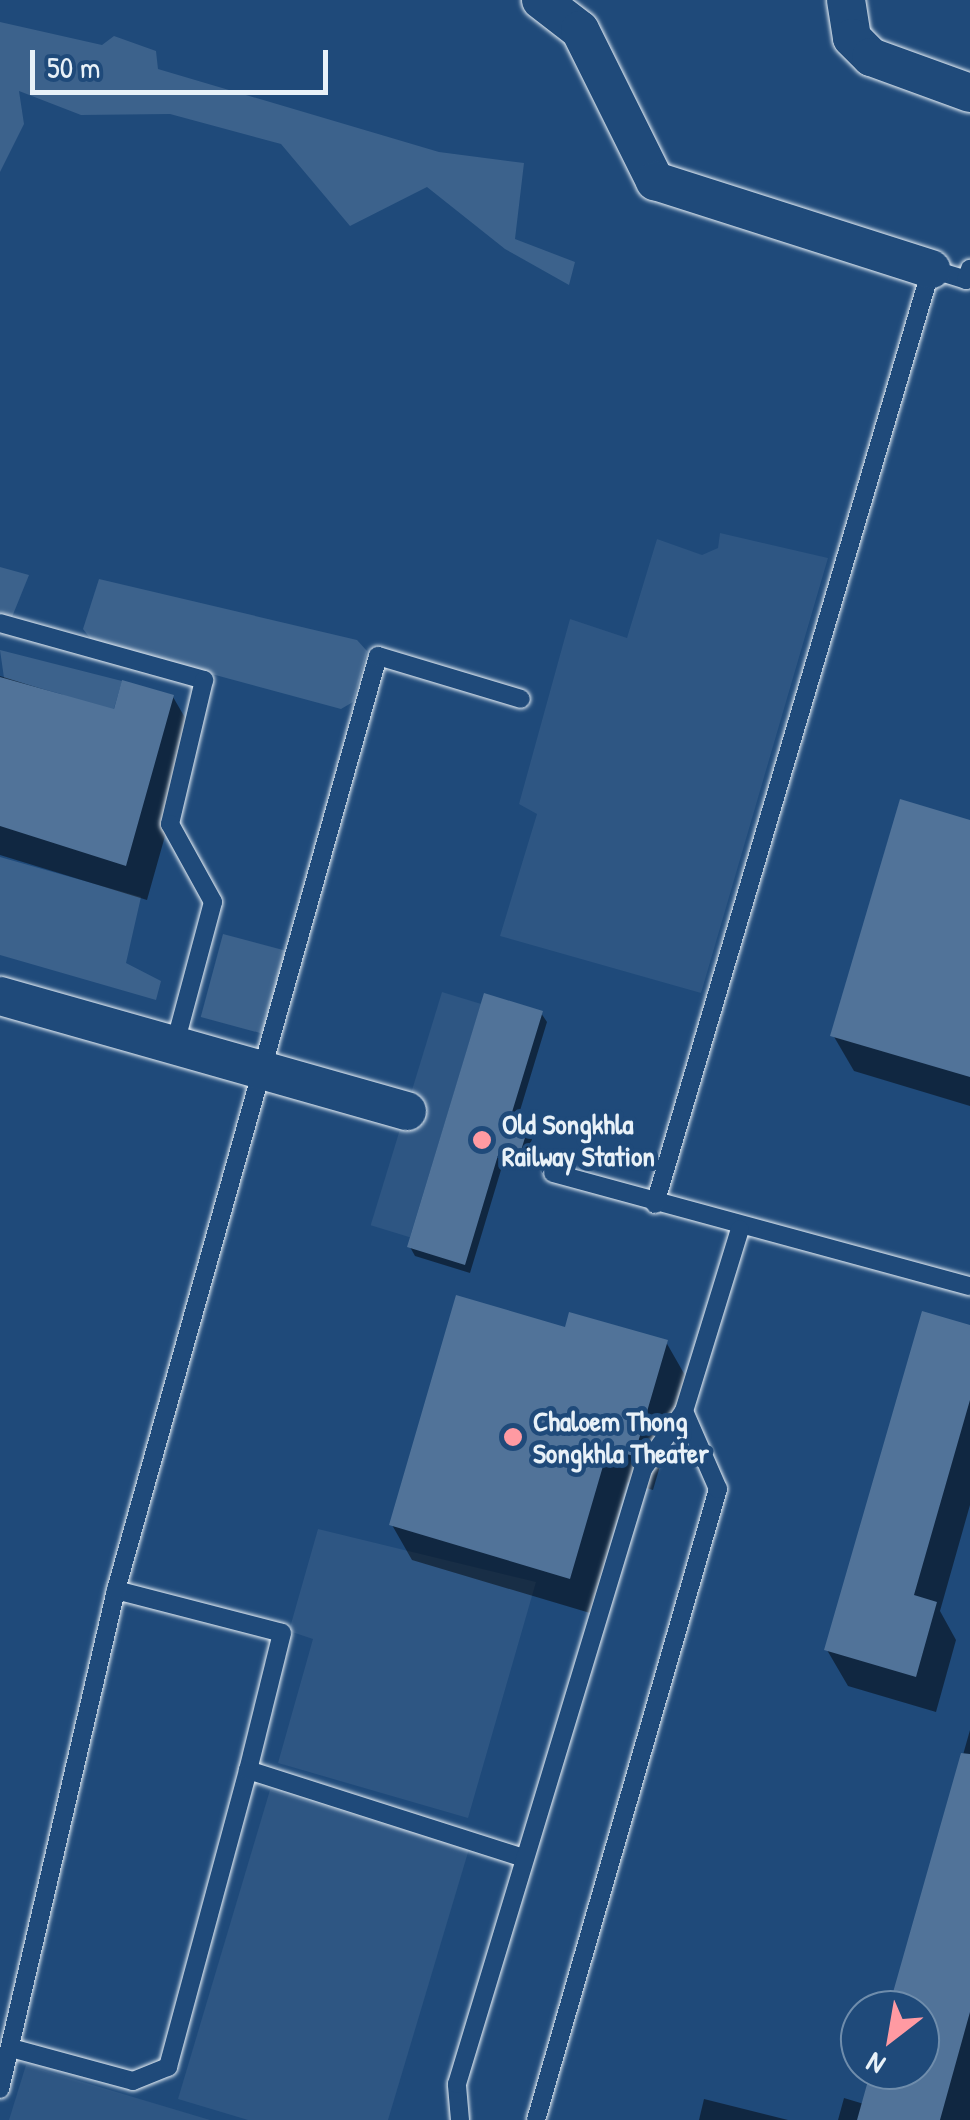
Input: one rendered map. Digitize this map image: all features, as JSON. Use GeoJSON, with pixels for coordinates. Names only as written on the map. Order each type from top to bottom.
{"type":"FeatureCollection","features":[{"type":"Feature","properties":{"kind":"street"},"geometry":{"type":"LineString","coordinates":[[541,0],[580,30],[655,181],[931,269]]}},
{"type":"Feature","properties":{"kind":"street"},"geometry":{"type":"LineString","coordinates":[[846,0],[852,38],[871,57],[970,93]]}},
{"type":"Feature","properties":{"kind":"street"},"geometry":{"type":"LineString","coordinates":[[0,996],[407,1111]]}},
{"type":"Feature","properties":{"kind":"lane"},"geometry":{"type":"LineString","coordinates":[[655,1204],[931,269],[966,280],[970,269]]}},
{"type":"Feature","properties":{"kind":"lane"},"geometry":{"type":"LineString","coordinates":[[0,623],[204,680],[170,824],[213,902],[175,1044]]}},
{"type":"Feature","properties":{"kind":"lane"},"geometry":{"type":"LineString","coordinates":[[0,2089],[116,1590],[268,1069],[378,656],[521,698]]}},
{"type":"Feature","properties":{"kind":"lane"},"geometry":{"type":"LineString","coordinates":[[553,1173],[740,1228],[970,1286]]}},
{"type":"Feature","properties":{"kind":"lane"},"geometry":{"type":"LineString","coordinates":[[460,2120],[457,2084],[521,1858],[643,1468],[684,1412],[740,1228]]}},
{"type":"Feature","properties":{"kind":"lane"},"geometry":{"type":"LineString","coordinates":[[536,2120],[718,1490],[684,1412]]}},
{"type":"Feature","properties":{"kind":"lane"},"geometry":{"type":"LineString","coordinates":[[11,2048],[133,2081],[168,2067],[282,1632],[116,1590]]}},
{"type":"Feature","properties":{"kind":"lane"},"geometry":{"type":"LineString","coordinates":[[248,1770],[521,1858]]}},
{"type":"Feature","properties":{"kind":"shaded area"},"geometry":{"type":"Polygon","coordinates":[[[0,22],[102,45],[114,36],[156,51],[158,69],[439,152],[524,163],[515,239],[575,262],[569,285],[505,249],[427,187],[350,226],[281,144],[170,114],[81,115],[19,91],[24,124],[0,172],[0,22]]]}},
{"type":"Feature","properties":{"kind":"shaded area"},"geometry":{"type":"Polygon","coordinates":[[[720,533],[828,558],[701,993],[500,936],[537,814],[519,804],[570,619],[627,638],[657,539],[702,555],[718,548],[720,533]]]}},
{"type":"Feature","properties":{"kind":"shaded area"},"geometry":{"type":"Polygon","coordinates":[[[0,567],[29,575],[12,617],[0,614],[0,567]]]}},
{"type":"Feature","properties":{"kind":"shaded area"},"geometry":{"type":"Polygon","coordinates":[[[99,579],[357,640],[367,651],[353,702],[341,709],[93,642],[83,629],[99,579]]]}},
{"type":"Feature","properties":{"kind":"shaded area"},"geometry":{"type":"Polygon","coordinates":[[[0,650],[122,681],[110,722],[61,694],[4,678],[0,650]]]}},
{"type":"Feature","properties":{"kind":"shaded area"},"geometry":{"type":"Polygon","coordinates":[[[0,857],[141,897],[126,963],[161,981],[156,1000],[0,955],[0,857]]]}},
{"type":"Feature","properties":{"kind":"shaded area"},"geometry":{"type":"Polygon","coordinates":[[[223,934],[289,952],[266,1035],[201,1017],[223,934]]]}},
{"type":"Feature","properties":{"kind":"shaded area"},"geometry":{"type":"Polygon","coordinates":[[[442,992],[481,1004],[410,1237],[371,1225],[442,992]]]}},
{"type":"Feature","properties":{"kind":"shaded area"},"geometry":{"type":"Polygon","coordinates":[[[318,1529],[536,1582],[468,1818],[278,1763],[313,1639],[289,1631],[318,1529]]]}},
{"type":"Feature","properties":{"kind":"shaded area"},"geometry":{"type":"Polygon","coordinates":[[[270,1790],[469,1849],[388,2120],[248,2120],[178,2099],[270,1790]]]}},
{"type":"Feature","properties":{"kind":"shaded area"},"geometry":{"type":"Polygon","coordinates":[[[26,2065],[210,2120],[9,2120],[26,2065]]]}},
{"type":"Feature","properties":{"kind":"building"},"geometry":{"type":"Polygon","coordinates":[[[0,677],[114,709],[122,680],[174,695],[126,866],[0,826],[0,677]]]}},
{"type":"Feature","properties":{"kind":"building"},"geometry":{"type":"Polygon","coordinates":[[[900,799],[970,820],[970,1077],[830,1036],[900,799]]]}},
{"type":"Feature","properties":{"kind":"building","name":"Old Songkhla Railway Station"},"geometry":{"type":"Polygon","coordinates":[[[484,993],[543,1011],[509,1122],[528,1128],[519,1157],[499,1152],[465,1265],[407,1247],[484,993]]]}},
{"type":"Feature","properties":{"kind":"building","name":"Chaloem Thong Songkhla Theater"},"geometry":{"type":"Polygon","coordinates":[[[456,1295],[565,1327],[569,1312],[668,1340],[634,1456],[608,1449],[570,1579],[389,1525],[456,1295]]]}},
{"type":"Feature","properties":{"kind":"building"},"geometry":{"type":"Polygon","coordinates":[[[922,1311],[970,1325],[970,1400],[914,1595],[937,1602],[916,1677],[824,1650],[922,1311]]]}},
{"type":"Feature","properties":{"kind":"building"},"geometry":{"type":"Polygon","coordinates":[[[961,1753],[970,1754],[970,2012],[940,2120],[857,2120],[865,2090],[940,2090],[940,1990],[894,1990],[961,1753]]]}},
{"type":"Feature","properties":{"kind":"place","name":"Old Songkhla Railway Station"},"geometry":{"type":"Point","coordinates":[482,1140]}},
{"type":"Feature","properties":{"kind":"place","name":"Chaloem Thong Songkhla Theater"},"geometry":{"type":"Point","coordinates":[513,1437]}}]}
